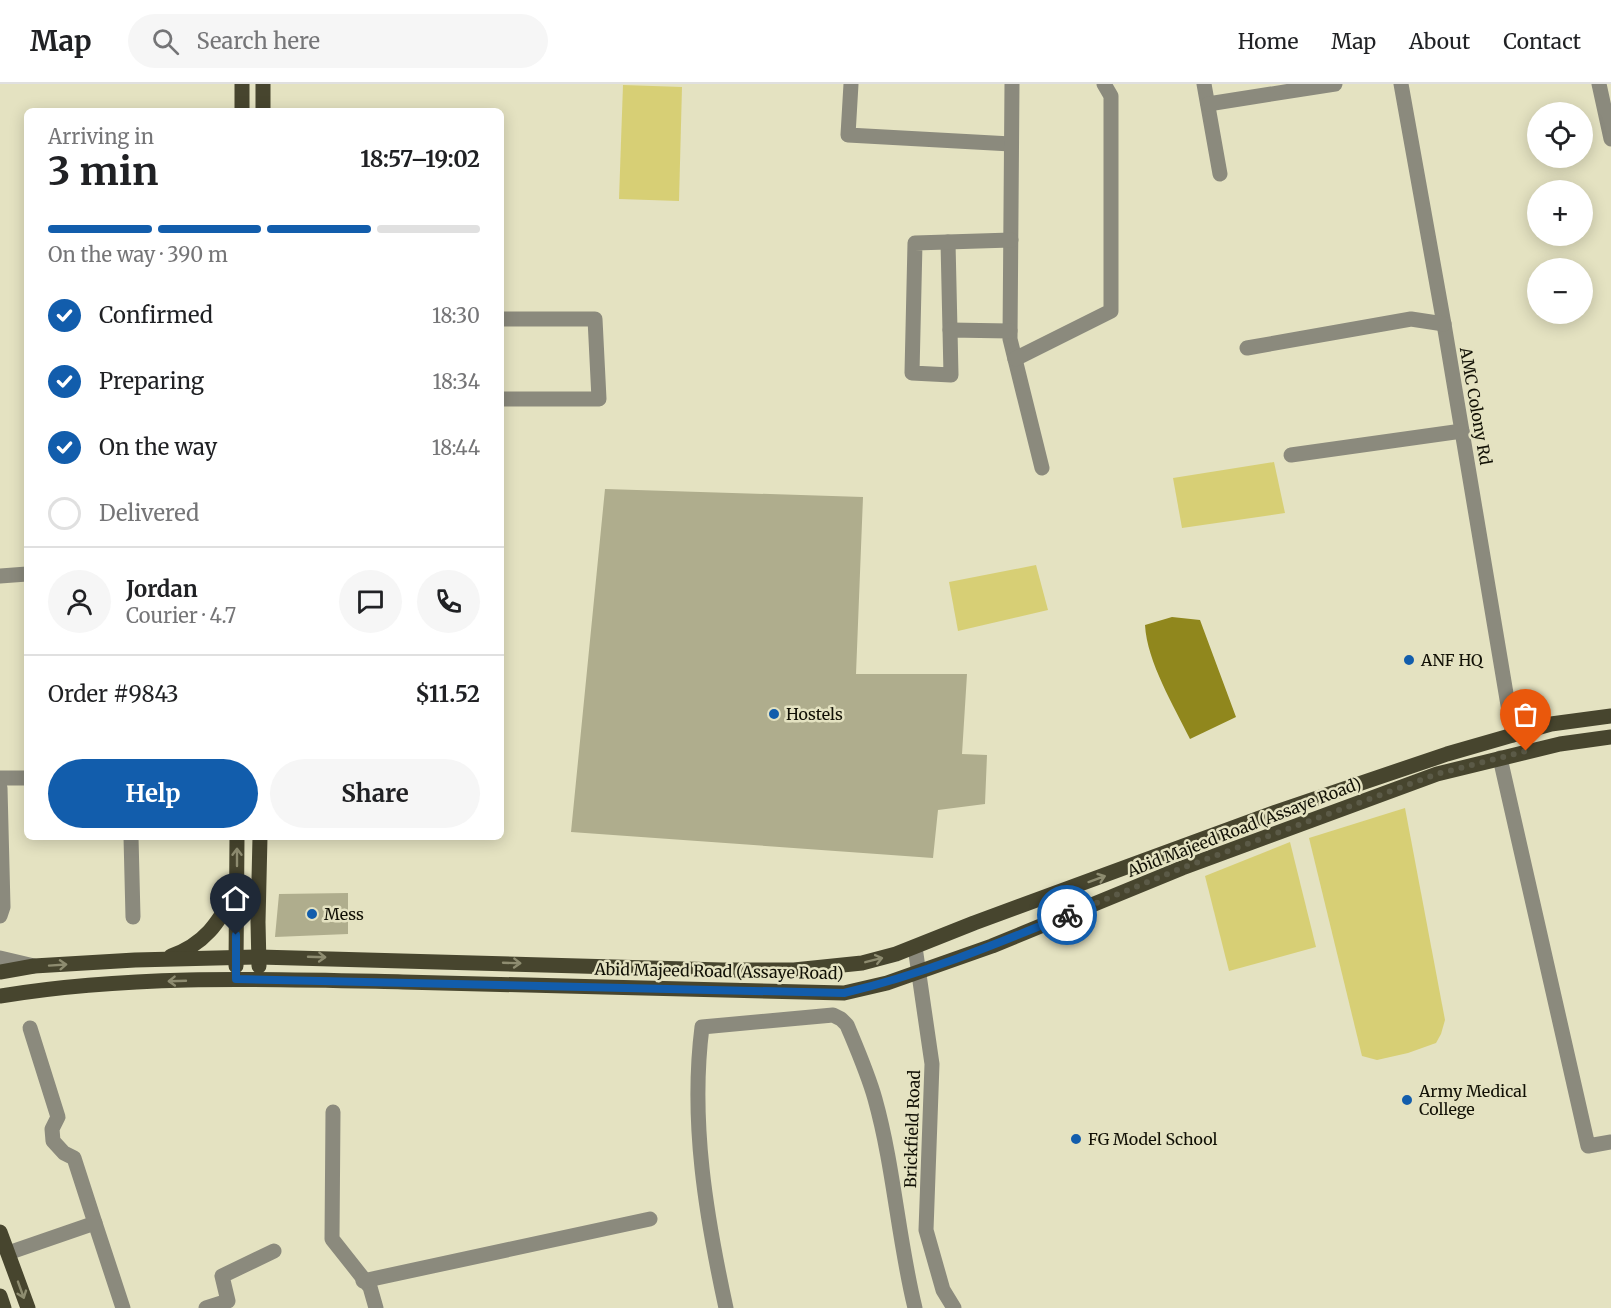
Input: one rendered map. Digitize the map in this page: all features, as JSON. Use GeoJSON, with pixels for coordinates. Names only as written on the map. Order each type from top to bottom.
{"type":"FeatureCollection","features":[{"type":"Feature","properties":{"kind":"main road"},"geometry":{"type":"LineString","coordinates":[[242,84],[242,108]]}},
{"type":"Feature","properties":{"kind":"main road"},"geometry":{"type":"LineString","coordinates":[[263,84],[263,108]]}},
{"type":"Feature","properties":{"kind":"main road","name":"Abid Majeed Road (Assaye Road)"},"geometry":{"type":"LineString","coordinates":[[0,972],[34,966],[236,957],[794,970],[862,963],[915,947],[974,923],[1276,812],[1447,753],[1551,724],[1611,716]]}},
{"type":"Feature","properties":{"kind":"main road","name":"Abid Majeed Road (Assaye Road)"},"geometry":{"type":"LineString","coordinates":[[0,996],[43,989],[118,983],[236,979],[844,993],[887,983],[992,946],[1182,868],[1437,774],[1560,744],[1611,737]]}},
{"type":"Feature","properties":{"kind":"main road"},"geometry":{"type":"LineString","coordinates":[[236,979],[237,840]]}},
{"type":"Feature","properties":{"kind":"main road"},"geometry":{"type":"LineString","coordinates":[[260,840],[260,979]]}},
{"type":"Feature","properties":{"kind":"main road"},"geometry":{"type":"LineString","coordinates":[[163,959],[187,950],[204,938],[220,920],[236,889]]}},
{"type":"Feature","properties":{"kind":"main road"},"geometry":{"type":"LineString","coordinates":[[0,1232],[28,1308]]}},
{"type":"Feature","properties":{"kind":"main road"},"geometry":{"type":"LineString","coordinates":[[0,1296],[4,1308]]}},
{"type":"Feature","properties":{"kind":"street"},"geometry":{"type":"LineString","coordinates":[[851,84],[848,135],[1011,144]]}},
{"type":"Feature","properties":{"kind":"street"},"geometry":{"type":"LineString","coordinates":[[1012,84],[1010,331],[1042,468]]}},
{"type":"Feature","properties":{"kind":"street"},"geometry":{"type":"LineString","coordinates":[[1015,359],[1110,311],[1111,96],[1104,84]]}},
{"type":"Feature","properties":{"kind":"street"},"geometry":{"type":"LineString","coordinates":[[1204,84],[1220,174]]}},
{"type":"Feature","properties":{"kind":"street"},"geometry":{"type":"LineString","coordinates":[[1208,104],[1335,84]]}},
{"type":"Feature","properties":{"kind":"street","name":"AMC Colony Rd"},"geometry":{"type":"LineString","coordinates":[[1401,84],[1513,735]]}},
{"type":"Feature","properties":{"kind":"street"},"geometry":{"type":"LineString","coordinates":[[1599,84],[1611,139]]}},
{"type":"Feature","properties":{"kind":"street"},"geometry":{"type":"LineString","coordinates":[[948,242],[951,375],[912,373],[915,243],[1011,240]]}},
{"type":"Feature","properties":{"kind":"street"},"geometry":{"type":"LineString","coordinates":[[504,319],[595,319],[599,399],[504,399]]}},
{"type":"Feature","properties":{"kind":"street"},"geometry":{"type":"LineString","coordinates":[[1247,348],[1411,319],[1444,324]]}},
{"type":"Feature","properties":{"kind":"street"},"geometry":{"type":"LineString","coordinates":[[950,330],[1010,331]]}},
{"type":"Feature","properties":{"kind":"street"},"geometry":{"type":"LineString","coordinates":[[1292,455],[1462,430]]}},
{"type":"Feature","properties":{"kind":"street"},"geometry":{"type":"LineString","coordinates":[[0,566],[22,575]]}},
{"type":"Feature","properties":{"kind":"street"},"geometry":{"type":"LineString","coordinates":[[0,576],[22,575]]}},
{"type":"Feature","properties":{"kind":"street"},"geometry":{"type":"LineString","coordinates":[[1500,758],[1588,1146],[1611,1142]]}},
{"type":"Feature","properties":{"kind":"street"},"geometry":{"type":"LineString","coordinates":[[0,778],[24,778]]}},
{"type":"Feature","properties":{"kind":"street"},"geometry":{"type":"LineString","coordinates":[[0,788],[3,907],[0,916]]}},
{"type":"Feature","properties":{"kind":"street"},"geometry":{"type":"LineString","coordinates":[[131,840],[133,917]]}},
{"type":"Feature","properties":{"kind":"street","name":"Brickfield Road"},"geometry":{"type":"LineString","coordinates":[[915,947],[932,1064],[926,1230],[943,1290],[954,1308]]}},
{"type":"Feature","properties":{"kind":"street"},"geometry":{"type":"LineString","coordinates":[[0,958],[34,966]]}},
{"type":"Feature","properties":{"kind":"street"},"geometry":{"type":"LineString","coordinates":[[726,1308],[703,1182],[699,1106],[702,1027],[833,1015],[847,1025],[875,1098],[890,1171],[905,1268],[915,1308]]}},
{"type":"Feature","properties":{"kind":"street"},"geometry":{"type":"LineString","coordinates":[[30,1028],[58,1118],[52,1129],[53,1141],[64,1153],[74,1158],[123,1308]]}},
{"type":"Feature","properties":{"kind":"street"},"geometry":{"type":"LineString","coordinates":[[333,1112],[332,1239],[370,1287],[376,1308]]}},
{"type":"Feature","properties":{"kind":"street"},"geometry":{"type":"LineString","coordinates":[[363,1281],[650,1218]]}},
{"type":"Feature","properties":{"kind":"street"},"geometry":{"type":"LineString","coordinates":[[8,1252],[95,1223]]}},
{"type":"Feature","properties":{"kind":"street"},"geometry":{"type":"LineString","coordinates":[[206,1308],[228,1301],[222,1276],[274,1251]]}},
{"type":"Feature","properties":{"kind":"shaded area"},"geometry":{"type":"Polygon","coordinates":[[[623,85],[682,87],[679,201],[619,199],[623,85]]]}},
{"type":"Feature","properties":{"kind":"shaded area"},"geometry":{"type":"Polygon","coordinates":[[[1274,462],[1285,513],[1182,528],[1173,478],[1274,462]]]}},
{"type":"Feature","properties":{"kind":"shaded area"},"geometry":{"type":"Polygon","coordinates":[[[1036,565],[1048,610],[958,631],[949,582],[1036,565]]]}},
{"type":"Feature","properties":{"kind":"shaded area"},"geometry":{"type":"Polygon","coordinates":[[[1172,617],[1200,620],[1236,717],[1190,739],[1162,684],[1147,639],[1145,625],[1172,617]]]}},
{"type":"Feature","properties":{"kind":"shaded area"},"geometry":{"type":"Polygon","coordinates":[[[1405,808],[1445,1020],[1436,1043],[1408,1053],[1377,1060],[1362,1056],[1309,838],[1405,808]]]}},
{"type":"Feature","properties":{"kind":"shaded area"},"geometry":{"type":"Polygon","coordinates":[[[1290,842],[1316,947],[1229,971],[1205,876],[1290,842]]]}},
{"type":"Feature","properties":{"kind":"building","name":"Hostels"},"geometry":{"type":"Polygon","coordinates":[[[605,489],[863,497],[856,674],[967,674],[962,754],[987,755],[985,804],[938,810],[933,858],[571,832],[605,489]]]}},
{"type":"Feature","properties":{"kind":"building","name":"Mess"},"geometry":{"type":"Polygon","coordinates":[[[348,893],[348,934],[275,937],[279,894],[348,893]]]}},
{"type":"Feature","properties":{"kind":"way so far"},"geometry":{"type":"LineString","coordinates":[[1067,915],[1182,868],[1437,774],[1526,751]]}},
{"type":"Feature","properties":{"kind":"place","name":"ANF HQ"},"geometry":{"type":"Point","coordinates":[1409,660]}},
{"type":"Feature","properties":{"kind":"place","name":"Hostels"},"geometry":{"type":"Point","coordinates":[774,714]}},
{"type":"Feature","properties":{"kind":"place","name":"Mess"},"geometry":{"type":"Point","coordinates":[312,914]}},
{"type":"Feature","properties":{"kind":"place","name":"Army Medical College"},"geometry":{"type":"Point","coordinates":[1407,1100]}},
{"type":"Feature","properties":{"kind":"place","name":"FG Model School"},"geometry":{"type":"Point","coordinates":[1076,1139]}},
{"type":"Feature","properties":{"kind":"route"},"geometry":{"type":"LineString","coordinates":[[236,935],[236,979],[844,993],[903,978],[992,946],[1067,915]]}}]}
